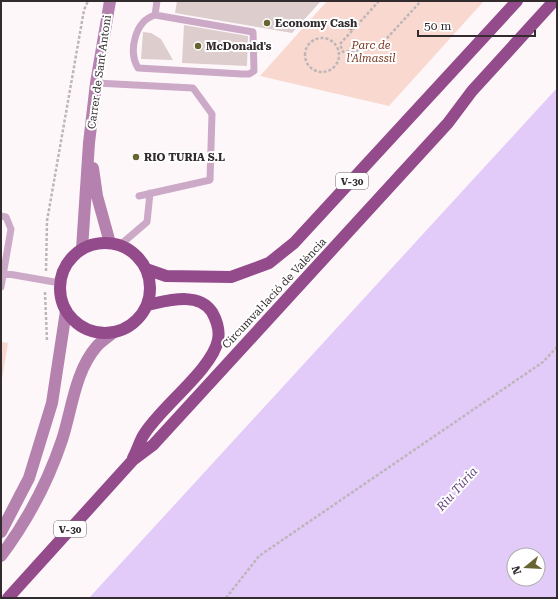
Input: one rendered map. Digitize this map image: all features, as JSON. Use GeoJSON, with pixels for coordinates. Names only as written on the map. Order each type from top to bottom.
{"type":"FeatureCollection","features":[{"type":"Feature","properties":{"kind":"highway","name":"Circumval·lació de València"},"geometry":{"type":"LineString","coordinates":[[146,269],[166,276],[231,277],[268,263],[294,243],[517,1]]}},
{"type":"Feature","properties":{"kind":"highway","name":"Circumval·lació de València"},"geometry":{"type":"LineString","coordinates":[[8,598],[132,460],[153,445],[448,123],[472,92],[554,1]]}},
{"type":"Feature","properties":{"kind":"highway"},"geometry":{"type":"LineString","coordinates":[[115,244],[136,255],[146,269],[150,285],[147,305],[135,322],[124,329],[114,332],[101,333],[87,330],[74,321],[66,311],[60,293],[60,283],[63,270],[68,261],[82,249],[90,245],[115,244]]}},
{"type":"Feature","properties":{"kind":"highway"},"geometry":{"type":"LineString","coordinates":[[132,460],[144,435],[208,360],[218,341],[219,328],[215,317],[208,306],[194,299],[172,300],[147,305]]}},
{"type":"Feature","properties":{"kind":"main road","name":"Carrer de Sant Antoni"},"geometry":{"type":"LineString","coordinates":[[82,249],[89,143],[96,83],[110,1]]}},
{"type":"Feature","properties":{"kind":"main road","name":"Carrer de Sant Antoni"},"geometry":{"type":"LineString","coordinates":[[89,143],[97,196],[115,244]]}},
{"type":"Feature","properties":{"kind":"main road"},"geometry":{"type":"LineString","coordinates":[[1,532],[29,478],[52,403],[66,311]]}},
{"type":"Feature","properties":{"kind":"main road"},"geometry":{"type":"LineString","coordinates":[[1,556],[19,533],[40,492],[62,441],[76,388],[88,360],[98,346],[114,332]]}},
{"type":"Feature","properties":{"kind":"lane"},"geometry":{"type":"LineString","coordinates":[[155,15],[157,1]]}},
{"type":"Feature","properties":{"kind":"lane"},"geometry":{"type":"LineString","coordinates":[[155,15],[253,32],[254,71],[249,74],[242,74],[138,68],[134,60],[132,50],[138,32],[149,17],[155,15]]}},
{"type":"Feature","properties":{"kind":"lane"},"geometry":{"type":"LineString","coordinates":[[96,83],[193,88],[212,114],[210,180],[140,196]]}},
{"type":"Feature","properties":{"kind":"lane"},"geometry":{"type":"LineString","coordinates":[[115,244],[147,222],[150,193]]}},
{"type":"Feature","properties":{"kind":"lane"},"geometry":{"type":"LineString","coordinates":[[1,216],[6,217],[11,229],[1,287]]}},
{"type":"Feature","properties":{"kind":"lane"},"geometry":{"type":"LineString","coordinates":[[3,273],[60,283]]}},
{"type":"Feature","properties":{"kind":"path"},"geometry":{"type":"LineString","coordinates":[[46,275],[47,221],[84,10],[88,1]]}},
{"type":"Feature","properties":{"kind":"path"},"geometry":{"type":"LineString","coordinates":[[379,1],[340,44],[344,52],[378,48],[421,1]]}},
{"type":"Feature","properties":{"kind":"path"},"geometry":{"type":"LineString","coordinates":[[326,39],[331,41],[337,49],[338,61],[331,70],[325,72],[314,70],[306,62],[305,56],[308,46],[316,40],[326,39]]}},
{"type":"Feature","properties":{"kind":"path"},"geometry":{"type":"LineString","coordinates":[[337,49],[341,47]]}},
{"type":"Feature","properties":{"kind":"path"},"geometry":{"type":"LineString","coordinates":[[45,289],[47,347]]}},
{"type":"Feature","properties":{"kind":"path"},"geometry":{"type":"LineString","coordinates":[[226,598],[259,556],[543,362],[557,347]]}},
{"type":"Feature","properties":{"kind":"green space","name":"Parc de l'Almassil"},"geometry":{"type":"Polygon","coordinates":[[[327,1],[484,1],[389,106],[260,76],[327,1]]]}},
{"type":"Feature","properties":{"kind":"green space"},"geometry":{"type":"Polygon","coordinates":[[[1,342],[8,343],[1,385],[1,342]]]}},
{"type":"Feature","properties":{"kind":"water","name":"Riu Túria"},"geometry":{"type":"Polygon","coordinates":[[[557,88],[556,598],[89,598],[557,88]]]}},
{"type":"Feature","properties":{"kind":"building","name":"Economy Cash"},"geometry":{"type":"Polygon","coordinates":[[[177,1],[321,1],[292,33],[175,13],[177,1]]]}},
{"type":"Feature","properties":{"kind":"building"},"geometry":{"type":"Polygon","coordinates":[[[184,25],[248,36],[247,66],[182,63],[184,25]]]}},
{"type":"Feature","properties":{"kind":"building"},"geometry":{"type":"Polygon","coordinates":[[[143,32],[151,33],[161,39],[173,60],[141,59],[143,32]]]}},
{"type":"Feature","properties":{"kind":"place","name":"Economy Cash"},"geometry":{"type":"Point","coordinates":[267,23]}},
{"type":"Feature","properties":{"kind":"place","name":"McDonald's"},"geometry":{"type":"Point","coordinates":[198,46]}},
{"type":"Feature","properties":{"kind":"place","name":"RIO TURIA S.L"},"geometry":{"type":"Point","coordinates":[136,157]}}]}
